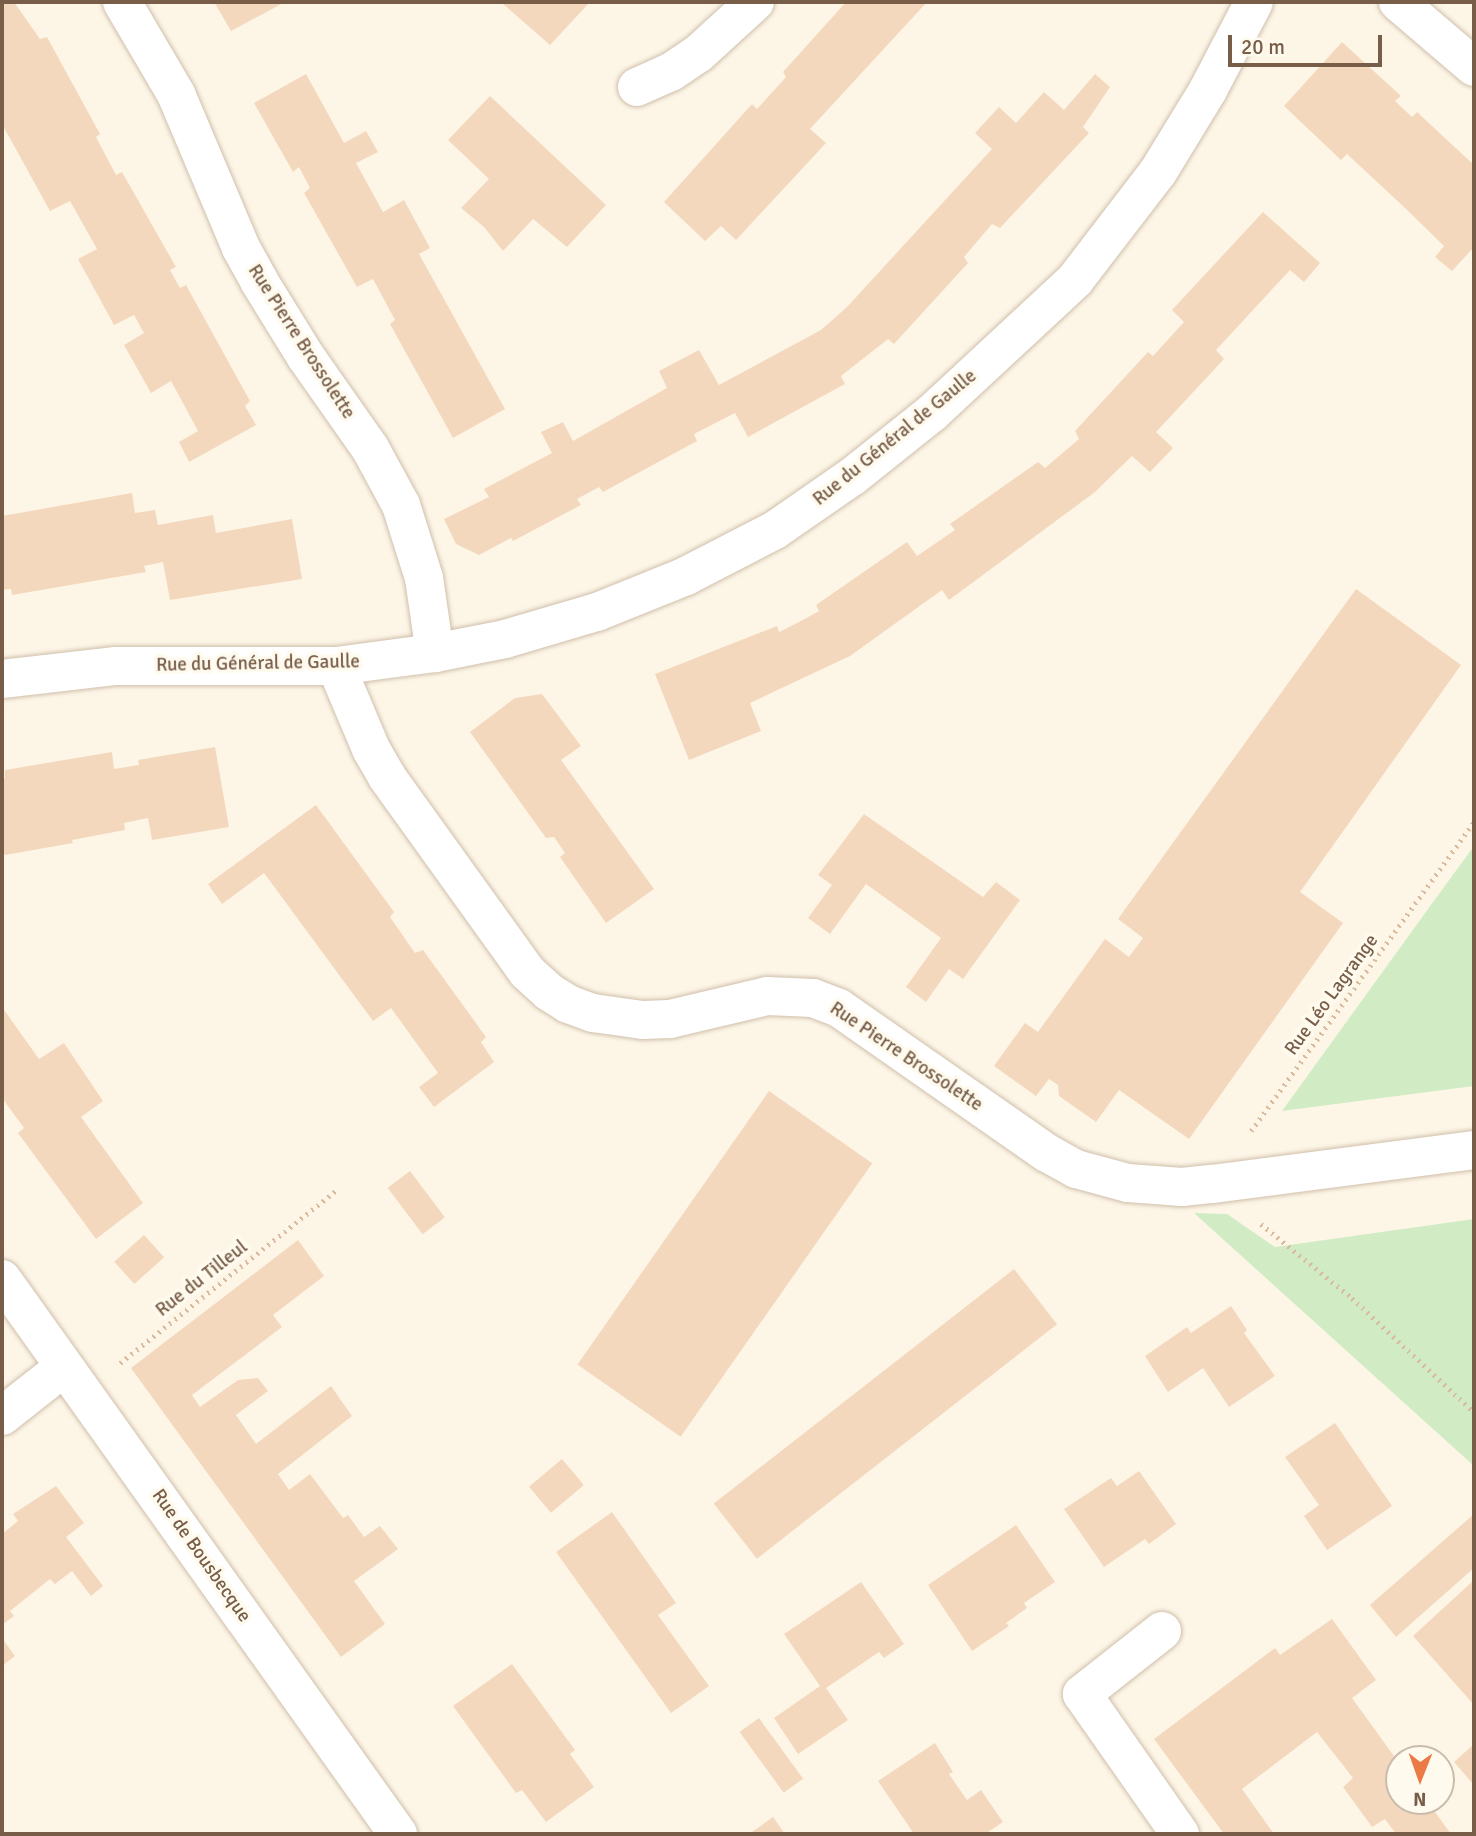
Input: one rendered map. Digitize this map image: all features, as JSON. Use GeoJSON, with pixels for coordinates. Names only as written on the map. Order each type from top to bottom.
{"type":"FeatureCollection","features":[{"type":"Feature","properties":{"kind":"street","name":"Rue Pierre Brossolette"},"geometry":{"type":"LineString","coordinates":[[122,2],[176,94],[241,248],[259,281],[306,357],[370,448],[401,505],[424,578],[435,653]]}},
{"type":"Feature","properties":{"kind":"street"},"geometry":{"type":"LineString","coordinates":[[637,87],[671,72],[698,54],[755,2]]}},
{"type":"Feature","properties":{"kind":"street","name":"Rue du Général de Gaulle"},"geometry":{"type":"LineString","coordinates":[[2,679],[116,666],[336,666],[435,653],[505,639],[597,612],[686,576],[775,530],[818,502],[898,441],[1038,317],[1104,245],[1158,172],[1254,2]]}},
{"type":"Feature","properties":{"kind":"street"},"geometry":{"type":"LineString","coordinates":[[1398,2],[1474,67]]}},
{"type":"Feature","properties":{"kind":"street","name":"Rue Pierre Brossolette"},"geometry":{"type":"LineString","coordinates":[[336,666],[371,749],[387,777],[527,972],[558,998],[593,1013],[643,1020],[670,1019],[767,996],[813,998],[839,1008],[1047,1153],[1076,1169],[1141,1185],[1213,1184],[1474,1150]]}},
{"type":"Feature","properties":{"kind":"street","name":"Rue de Bousbecque"},"geometry":{"type":"LineString","coordinates":[[2,1279],[398,1834]]}},
{"type":"Feature","properties":{"kind":"street"},"geometry":{"type":"LineString","coordinates":[[2,1416],[74,1379]]}},
{"type":"Feature","properties":{"kind":"street"},"geometry":{"type":"LineString","coordinates":[[1162,1631],[1082,1693],[1180,1834]]}},
{"type":"Feature","properties":{"kind":"path","name":"Rue Léo Lagrange"},"geometry":{"type":"LineString","coordinates":[[1213,1184],[1474,822]]}},
{"type":"Feature","properties":{"kind":"path"},"geometry":{"type":"LineString","coordinates":[[1213,1184],[1352,1298],[1474,1412]]}},
{"type":"Feature","properties":{"kind":"path","name":"Rue du Tilleul"},"geometry":{"type":"LineString","coordinates":[[74,1379],[338,1189]]}},
{"type":"Feature","properties":{"kind":"green space"},"geometry":{"type":"Polygon","coordinates":[[[1474,846],[1474,1086],[1282,1111],[1428,909],[1474,846]]]}},
{"type":"Feature","properties":{"kind":"green space"},"geometry":{"type":"Polygon","coordinates":[[[1194,1213],[1227,1214],[1275,1247],[1474,1219],[1474,1466],[1194,1213]]]}},
{"type":"Feature","properties":{"kind":"building"},"geometry":{"type":"Polygon","coordinates":[[[2,2],[14,2],[40,39],[47,37],[100,134],[96,137],[116,175],[122,172],[176,267],[170,270],[180,288],[186,285],[250,401],[245,406],[256,425],[189,462],[179,442],[198,431],[171,381],[151,393],[124,345],[144,333],[134,315],[114,325],[78,259],[97,249],[70,201],[50,211],[2,124],[2,2]]]}},
{"type":"Feature","properties":{"kind":"building"},"geometry":{"type":"Polygon","coordinates":[[[214,2],[285,2],[231,31],[214,2]]]}},
{"type":"Feature","properties":{"kind":"building"},"geometry":{"type":"Polygon","coordinates":[[[501,2],[590,2],[550,45],[501,2]]]}},
{"type":"Feature","properties":{"kind":"building"},"geometry":{"type":"Polygon","coordinates":[[[846,2],[927,2],[810,129],[826,143],[736,240],[721,226],[705,241],[664,202],[752,104],[757,109],[786,77],[783,72],[846,2]]]}},
{"type":"Feature","properties":{"kind":"building"},"geometry":{"type":"Polygon","coordinates":[[[1342,42],[1401,96],[1395,101],[1412,117],[1417,112],[1474,165],[1474,247],[1452,271],[1435,257],[1444,246],[1347,154],[1341,160],[1284,106],[1342,42]]]}},
{"type":"Feature","properties":{"kind":"building"},"geometry":{"type":"Polygon","coordinates":[[[306,74],[344,143],[366,131],[378,152],[356,163],[383,212],[404,200],[430,248],[419,254],[505,409],[453,438],[390,324],[395,320],[373,279],[357,287],[304,193],[310,188],[299,167],[293,172],[254,103],[306,74]]]}},
{"type":"Feature","properties":{"kind":"building"},"geometry":{"type":"Polygon","coordinates":[[[1095,74],[1110,87],[1083,127],[1089,133],[1000,228],[992,224],[964,257],[968,263],[894,344],[888,339],[841,376],[845,384],[748,437],[735,413],[694,434],[697,441],[603,492],[599,487],[577,499],[581,505],[513,541],[511,538],[479,555],[456,544],[444,519],[489,497],[484,489],[552,453],[541,432],[563,422],[573,441],[667,388],[659,371],[699,350],[719,385],[821,330],[847,307],[992,149],[975,133],[999,107],[1016,123],[1044,92],[1064,110],[1095,74]]]}},
{"type":"Feature","properties":{"kind":"building"},"geometry":{"type":"Polygon","coordinates":[[[490,96],[606,205],[567,247],[533,219],[503,251],[484,227],[461,208],[489,179],[448,140],[490,96]]]}},
{"type":"Feature","properties":{"kind":"building"},"geometry":{"type":"Polygon","coordinates":[[[1263,212],[1320,263],[1304,282],[1290,270],[1216,350],[1224,359],[1156,432],[1173,448],[1150,472],[1132,456],[1095,492],[949,600],[942,590],[850,656],[750,703],[761,731],[689,760],[655,674],[777,626],[779,632],[801,621],[819,611],[816,605],[907,542],[917,556],[955,530],[950,524],[1038,462],[1045,468],[1079,439],[1075,431],[1148,352],[1153,356],[1184,322],[1172,310],[1263,212]]]}},
{"type":"Feature","properties":{"kind":"building"},"geometry":{"type":"Polygon","coordinates":[[[132,493],[135,513],[155,510],[158,525],[213,515],[216,533],[292,519],[302,579],[170,600],[163,562],[144,566],[146,572],[12,595],[11,589],[2,590],[2,516],[132,493]]]}},
{"type":"Feature","properties":{"kind":"building"},"geometry":{"type":"Polygon","coordinates":[[[1356,589],[1461,665],[1300,892],[1343,923],[1189,1139],[1119,1090],[1096,1122],[1059,1096],[1058,1085],[1049,1079],[1036,1096],[994,1066],[1025,1023],[1038,1032],[1105,939],[1129,957],[1143,938],[1118,919],[1356,589]]]}},
{"type":"Feature","properties":{"kind":"building"},"geometry":{"type":"Polygon","coordinates":[[[542,694],[581,746],[561,760],[654,889],[606,923],[560,857],[565,853],[554,837],[546,838],[470,732],[515,698],[542,694]]]}},
{"type":"Feature","properties":{"kind":"building"},"geometry":{"type":"Polygon","coordinates":[[[215,747],[229,827],[152,840],[148,818],[124,823],[125,830],[72,840],[73,843],[5,855],[2,851],[2,779],[5,778],[5,770],[112,752],[114,769],[139,765],[138,760],[215,747]]]}},
{"type":"Feature","properties":{"kind":"building"},"geometry":{"type":"Polygon","coordinates":[[[316,805],[394,912],[390,917],[415,953],[423,950],[486,1037],[481,1042],[494,1062],[434,1107],[419,1087],[438,1073],[391,1008],[373,1021],[264,873],[222,904],[208,884],[316,805]]]}},
{"type":"Feature","properties":{"kind":"building"},"geometry":{"type":"Polygon","coordinates":[[[864,814],[983,897],[996,882],[1020,900],[963,979],[949,969],[926,1002],[906,987],[941,938],[866,884],[830,934],[808,918],[832,885],[818,875],[864,814]]]}},
{"type":"Feature","properties":{"kind":"building"},"geometry":{"type":"Polygon","coordinates":[[[2,1007],[39,1059],[64,1043],[103,1101],[81,1117],[143,1203],[96,1239],[18,1133],[24,1128],[2,1098],[2,1007]]]}},
{"type":"Feature","properties":{"kind":"building"},"geometry":{"type":"Polygon","coordinates":[[[769,1091],[872,1163],[681,1437],[577,1365],[769,1091]]]}},
{"type":"Feature","properties":{"kind":"building"},"geometry":{"type":"Polygon","coordinates":[[[410,1171],[445,1217],[423,1234],[388,1188],[410,1171]]]}},
{"type":"Feature","properties":{"kind":"building"},"geometry":{"type":"Polygon","coordinates":[[[144,1235],[164,1257],[134,1284],[114,1262],[144,1235]]]}},
{"type":"Feature","properties":{"kind":"building"},"geometry":{"type":"Polygon","coordinates":[[[298,1240],[324,1276],[273,1315],[282,1327],[192,1395],[200,1407],[238,1380],[258,1378],[268,1391],[236,1415],[256,1444],[331,1386],[352,1416],[278,1474],[289,1490],[310,1474],[343,1518],[348,1515],[364,1537],[380,1526],[398,1549],[354,1581],[385,1624],[341,1657],[131,1368],[298,1240]]]}},
{"type":"Feature","properties":{"kind":"building"},"geometry":{"type":"Polygon","coordinates":[[[1014,1269],[1057,1324],[757,1559],[714,1504],[1014,1269]]]}},
{"type":"Feature","properties":{"kind":"building"},"geometry":{"type":"Polygon","coordinates":[[[1231,1306],[1247,1330],[1244,1333],[1275,1376],[1229,1407],[1203,1368],[1168,1392],[1145,1356],[1187,1327],[1191,1333],[1231,1306]]]}},
{"type":"Feature","properties":{"kind":"building"},"geometry":{"type":"Polygon","coordinates":[[[1335,1423],[1392,1506],[1327,1550],[1304,1516],[1319,1505],[1285,1457],[1335,1423]]]}},
{"type":"Feature","properties":{"kind":"building"},"geometry":{"type":"Polygon","coordinates":[[[562,1459],[584,1485],[551,1513],[529,1487],[562,1459]]]}},
{"type":"Feature","properties":{"kind":"building"},"geometry":{"type":"Polygon","coordinates":[[[1139,1471],[1176,1524],[1149,1544],[1145,1539],[1104,1567],[1064,1509],[1111,1478],[1117,1486],[1139,1471]]]}},
{"type":"Feature","properties":{"kind":"building"},"geometry":{"type":"Polygon","coordinates":[[[56,1486],[84,1523],[66,1537],[103,1586],[91,1596],[72,1571],[55,1584],[50,1579],[10,1611],[14,1616],[2,1625],[2,1534],[18,1521],[13,1514],[56,1486]]]}},
{"type":"Feature","properties":{"kind":"building"},"geometry":{"type":"Polygon","coordinates":[[[612,1512],[676,1603],[658,1615],[709,1686],[671,1713],[556,1552],[612,1512]]]}},
{"type":"Feature","properties":{"kind":"building"},"geometry":{"type":"Polygon","coordinates":[[[1474,1514],[1474,1568],[1396,1637],[1370,1605],[1474,1514]]]}},
{"type":"Feature","properties":{"kind":"building"},"geometry":{"type":"Polygon","coordinates":[[[1016,1525],[1055,1582],[1024,1603],[1027,1608],[1006,1623],[1009,1626],[972,1651],[928,1585],[1016,1525]]]}},
{"type":"Feature","properties":{"kind":"building"},"geometry":{"type":"Polygon","coordinates":[[[1474,1580],[1474,1705],[1413,1636],[1474,1580]]]}},
{"type":"Feature","properties":{"kind":"building"},"geometry":{"type":"Polygon","coordinates":[[[861,1582],[904,1644],[884,1658],[879,1652],[826,1688],[848,1720],[798,1754],[774,1718],[820,1686],[784,1634],[861,1582]]]}},
{"type":"Feature","properties":{"kind":"building"},"geometry":{"type":"Polygon","coordinates":[[[1332,1619],[1376,1680],[1352,1698],[1386,1745],[1385,1815],[1437,1815],[1451,1834],[1396,1834],[1385,1819],[1372,1827],[1343,1787],[1353,1778],[1317,1732],[1242,1789],[1274,1834],[1224,1834],[1154,1739],[1275,1648],[1280,1655],[1332,1619]]]}},
{"type":"Feature","properties":{"kind":"building"},"geometry":{"type":"Polygon","coordinates":[[[2,1638],[15,1656],[2,1666],[2,1638]]]}},
{"type":"Feature","properties":{"kind":"building"},"geometry":{"type":"Polygon","coordinates":[[[512,1664],[575,1750],[570,1754],[594,1787],[546,1822],[522,1790],[516,1793],[453,1706],[512,1664]]]}},
{"type":"Feature","properties":{"kind":"building"},"geometry":{"type":"Polygon","coordinates":[[[759,1718],[803,1779],[784,1793],[740,1732],[759,1718]]]}},
{"type":"Feature","properties":{"kind":"building"},"geometry":{"type":"Polygon","coordinates":[[[935,1743],[953,1772],[949,1774],[967,1800],[981,1790],[1003,1822],[985,1834],[914,1834],[878,1781],[935,1743]]]}},
{"type":"Feature","properties":{"kind":"building"},"geometry":{"type":"Polygon","coordinates":[[[1474,1744],[1474,1785],[1455,1763],[1474,1744]]]}},
{"type":"Feature","properties":{"kind":"building"},"geometry":{"type":"Polygon","coordinates":[[[773,1817],[785,1834],[749,1834],[773,1817]]]}}]}
